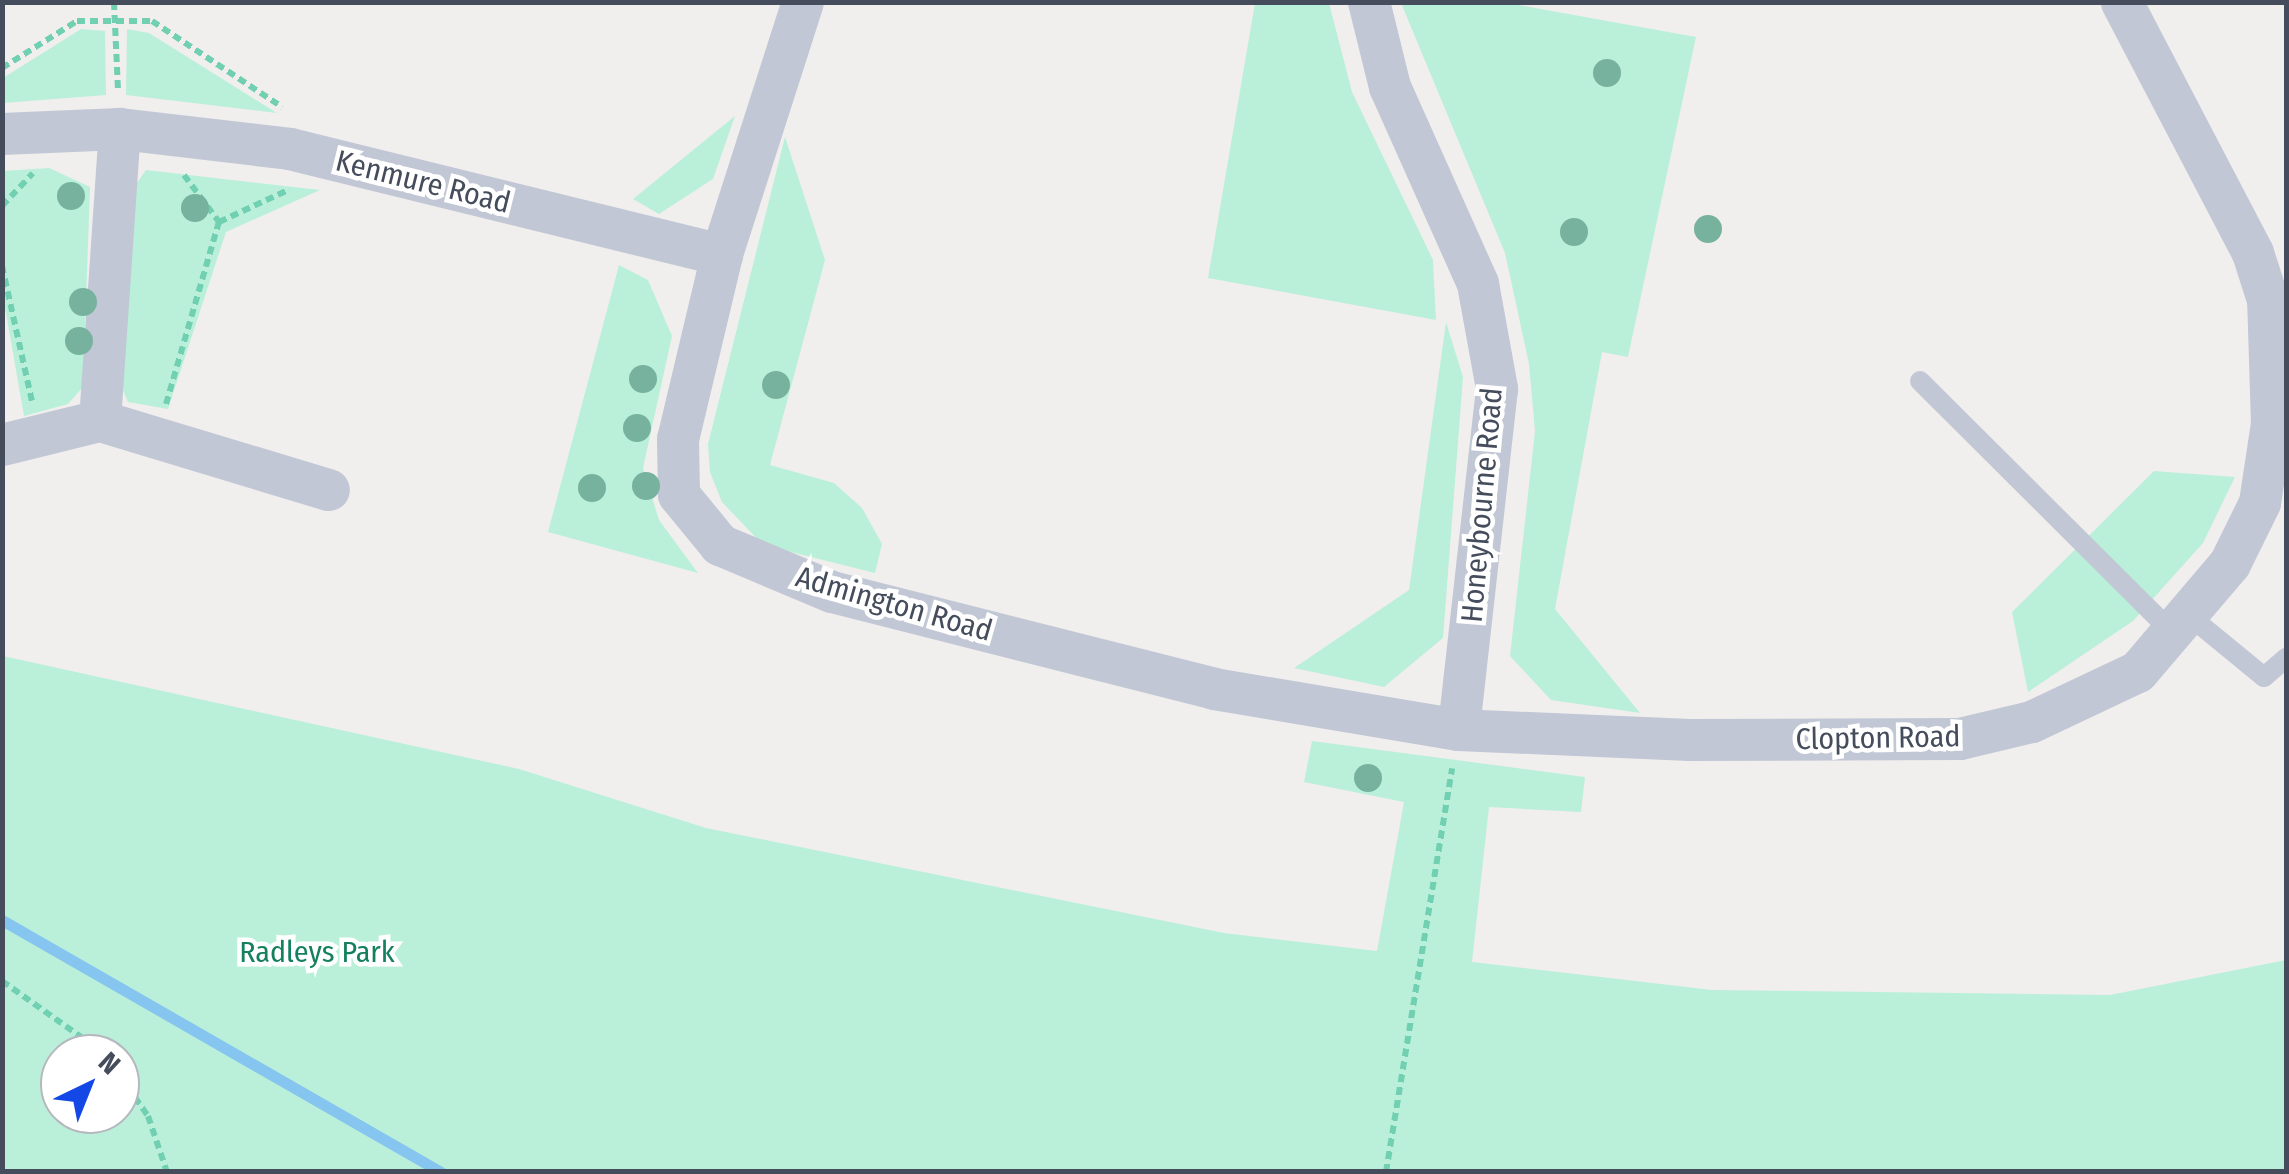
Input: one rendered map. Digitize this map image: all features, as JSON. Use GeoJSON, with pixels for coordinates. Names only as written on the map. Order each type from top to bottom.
{"type":"FeatureCollection","features":[{"type":"Feature","properties":{"kind":"street","name":"Admington Road"},"geometry":{"type":"LineString","coordinates":[[803,2],[722,255],[678,438],[679,496],[720,546],[832,592],[1214,690],[1459,730]]}},
{"type":"Feature","properties":{"kind":"street","name":"Honeybourne Road"},"geometry":{"type":"LineString","coordinates":[[1369,2],[1390,87],[1478,284],[1497,389],[1459,730]]}},
{"type":"Feature","properties":{"kind":"street","name":"Clopton Road"},"geometry":{"type":"LineString","coordinates":[[1459,730],[1960,740],[2032,722],[2138,672],[2184,626],[2260,503],[2280,425],[2276,362],[2253,253],[2122,2]]}},
{"type":"Feature","properties":{"kind":"street","name":"Kenmure Road"},"geometry":{"type":"LineString","coordinates":[[2,134],[120,129],[290,150],[722,255]]}},
{"type":"Feature","properties":{"kind":"street"},"geometry":{"type":"LineString","coordinates":[[100,421],[120,129]]}},
{"type":"Feature","properties":{"kind":"street"},"geometry":{"type":"LineString","coordinates":[[21,440],[100,421],[328,490]]}},
{"type":"Feature","properties":{"kind":"lane"},"geometry":{"type":"LineString","coordinates":[[1920,381],[2184,626],[2264,677],[2286,658]]}},
{"type":"Feature","properties":{"kind":"path"},"geometry":{"type":"LineString","coordinates":[[114,2],[120,129]]}},
{"type":"Feature","properties":{"kind":"path"},"geometry":{"type":"LineString","coordinates":[[2,266],[21,440]]}},
{"type":"Feature","properties":{"kind":"path"},"geometry":{"type":"LineString","coordinates":[[1386,1172],[1459,730]]}},
{"type":"Feature","properties":{"kind":"path"},"geometry":{"type":"LineString","coordinates":[[2,982],[76,1034]]}},
{"type":"Feature","properties":{"kind":"path"},"geometry":{"type":"LineString","coordinates":[[140,1105],[148,1116],[167,1172]]}},
{"type":"Feature","properties":{"kind":"green space"},"geometry":{"type":"Polygon","coordinates":[[[1255,3],[1329,3],[1352,92],[1433,260],[1436,320],[1208,278],[1255,3]]]}},
{"type":"Feature","properties":{"kind":"green space"},"geometry":{"type":"Polygon","coordinates":[[[1401,3],[1507,3],[1696,37],[1628,357],[1602,352],[1555,609],[1640,713],[1551,700],[1510,656],[1535,431],[1529,364],[1505,253],[1401,3]]]}},
{"type":"Feature","properties":{"kind":"green space"},"geometry":{"type":"Polygon","coordinates":[[[81,29],[105,31],[106,95],[3,103],[3,78],[81,29]]]}},
{"type":"Feature","properties":{"kind":"green space"},"geometry":{"type":"Polygon","coordinates":[[[127,29],[149,33],[277,113],[126,95],[127,29]]]}},
{"type":"Feature","properties":{"kind":"green space"},"geometry":{"type":"Polygon","coordinates":[[[735,116],[713,179],[659,214],[633,199],[735,116]]]}},
{"type":"Feature","properties":{"kind":"green space"},"geometry":{"type":"Polygon","coordinates":[[[785,137],[825,260],[770,465],[834,483],[862,508],[882,544],[875,573],[763,545],[722,502],[710,472],[708,444],[785,137]]]}},
{"type":"Feature","properties":{"kind":"green space"},"geometry":{"type":"Polygon","coordinates":[[[49,168],[90,187],[83,387],[68,404],[24,416],[3,296],[2,171],[49,168]]]}},
{"type":"Feature","properties":{"kind":"green space"},"geometry":{"type":"Polygon","coordinates":[[[146,170],[320,190],[226,232],[168,409],[128,402],[118,378],[134,187],[146,170]]]}},
{"type":"Feature","properties":{"kind":"green space"},"geometry":{"type":"Polygon","coordinates":[[[619,265],[648,280],[672,336],[643,468],[659,520],[698,573],[548,532],[619,265]]]}},
{"type":"Feature","properties":{"kind":"green space"},"geometry":{"type":"Polygon","coordinates":[[[1446,322],[1463,377],[1443,638],[1384,687],[1294,668],[1409,590],[1446,322]]]}},
{"type":"Feature","properties":{"kind":"green space"},"geometry":{"type":"Polygon","coordinates":[[[2154,471],[2235,477],[2203,543],[2133,621],[2028,692],[2012,612],[2154,471]]]}},
{"type":"Feature","properties":{"kind":"green space","name":"Radleys Park"},"geometry":{"type":"Polygon","coordinates":[[[3,656],[519,769],[706,828],[1224,933],[1377,951],[1404,802],[1304,782],[1312,741],[1585,777],[1581,812],[1489,807],[1472,962],[1712,990],[2110,995],[2286,960],[2286,1171],[3,1171],[3,656]]]}},
{"type":"Feature","properties":{"kind":"waterway"},"geometry":{"type":"LineString","coordinates":[[2,920],[441,1172]]}}]}
